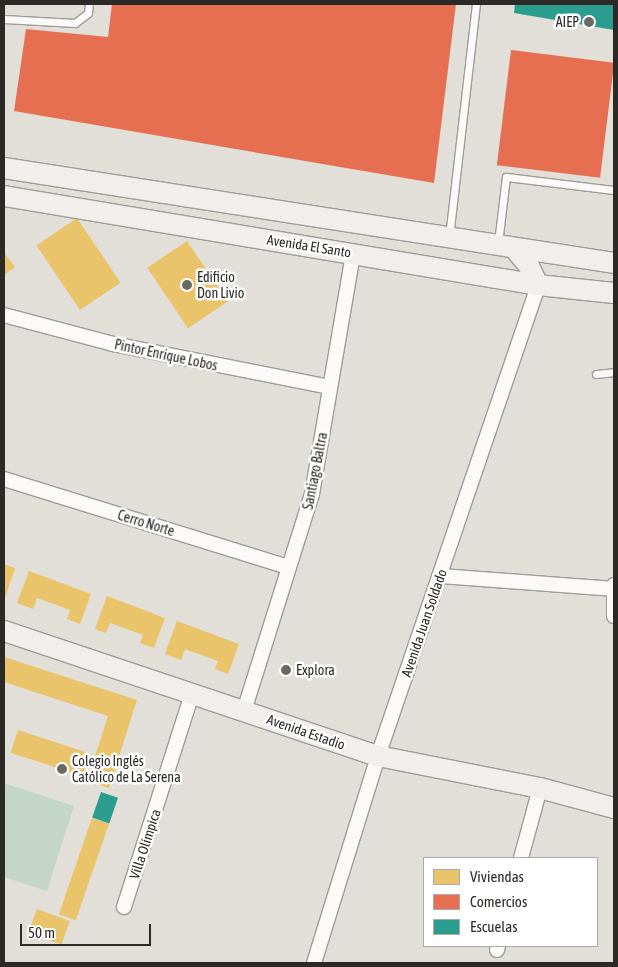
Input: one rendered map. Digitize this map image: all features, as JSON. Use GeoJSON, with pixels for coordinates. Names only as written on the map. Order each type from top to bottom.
{"type":"FeatureCollection","features":[{"type":"Feature","properties":{"kind":"main road"},"geometry":{"type":"LineString","coordinates":[[4,168],[449,239],[614,263]]}},
{"type":"Feature","properties":{"kind":"main road","name":"Avenida El Santo"},"geometry":{"type":"LineString","coordinates":[[4,196],[538,285],[614,293]]}},
{"type":"Feature","properties":{"kind":"main road"},"geometry":{"type":"LineString","coordinates":[[506,247],[529,266],[538,285]]}},
{"type":"Feature","properties":{"kind":"main road","name":"Avenida Estadio"},"geometry":{"type":"LineString","coordinates":[[4,631],[378,756],[540,788],[614,808]]}},
{"type":"Feature","properties":{"kind":"street","name":"Santiago Baltra"},"geometry":{"type":"LineString","coordinates":[[244,712],[312,494],[353,253]]}},
{"type":"Feature","properties":{"kind":"street","name":"Avenida Juan Soldado"},"geometry":{"type":"LineString","coordinates":[[314,963],[378,756],[441,576],[538,285]]}},
{"type":"Feature","properties":{"kind":"street","name":"Pintor Enrique Lobos"},"geometry":{"type":"LineString","coordinates":[[4,316],[113,344],[330,387]]}},
{"type":"Feature","properties":{"kind":"street","name":"Cerro Norte"},"geometry":{"type":"LineString","coordinates":[[4,479],[289,567]]}},
{"type":"Feature","properties":{"kind":"street"},"geometry":{"type":"LineString","coordinates":[[441,576],[613,587],[614,616]]}},
{"type":"Feature","properties":{"kind":"street","name":"Villa Olímpica"},"geometry":{"type":"LineString","coordinates":[[124,907],[192,694]]}},
{"type":"Feature","properties":{"kind":"street"},"geometry":{"type":"LineString","coordinates":[[522,857],[540,788]]}},
{"type":"Feature","properties":{"kind":"lane"},"geometry":{"type":"LineString","coordinates":[[4,19],[75,23],[88,13],[90,4]]}},
{"type":"Feature","properties":{"kind":"lane"},"geometry":{"type":"LineString","coordinates":[[449,239],[476,4]]}},
{"type":"Feature","properties":{"kind":"lane"},"geometry":{"type":"LineString","coordinates":[[506,247],[506,178],[614,190]]}},
{"type":"Feature","properties":{"kind":"lane"},"geometry":{"type":"LineString","coordinates":[[596,374],[614,372]]}},
{"type":"Feature","properties":{"kind":"green space"},"geometry":{"type":"Polygon","coordinates":[[[4,783],[74,806],[47,891],[4,877],[4,783]]]}},
{"type":"Feature","properties":{"kind":"building: Viviendas"},"geometry":{"type":"Polygon","coordinates":[[[77,218],[121,283],[80,310],[36,245],[77,218]]]}},
{"type":"Feature","properties":{"kind":"building: Viviendas","name":"Edificio Don Livio"},"geometry":{"type":"Polygon","coordinates":[[[187,241],[228,302],[188,328],[147,268],[187,241]]]}},
{"type":"Feature","properties":{"kind":"building: Viviendas"},"geometry":{"type":"Polygon","coordinates":[[[4,253],[15,267],[4,275],[4,253]]]}},
{"type":"Feature","properties":{"kind":"building: Viviendas"},"geometry":{"type":"Polygon","coordinates":[[[4,564],[15,568],[4,601],[4,564]]]}},
{"type":"Feature","properties":{"kind":"building: Viviendas"},"geometry":{"type":"Polygon","coordinates":[[[29,571],[91,594],[80,624],[67,619],[70,610],[37,598],[33,609],[17,603],[29,571]]]}},
{"type":"Feature","properties":{"kind":"building: Viviendas"},"geometry":{"type":"Polygon","coordinates":[[[107,596],[165,618],[154,648],[140,643],[143,635],[110,623],[106,633],[95,629],[107,596]]]}},
{"type":"Feature","properties":{"kind":"building: Viviendas"},"geometry":{"type":"Polygon","coordinates":[[[177,621],[239,644],[228,674],[215,669],[218,661],[185,649],[181,660],[165,654],[177,621]]]}},
{"type":"Feature","properties":{"kind":"building: Viviendas"},"geometry":{"type":"Polygon","coordinates":[[[4,657],[137,700],[109,788],[87,781],[108,716],[4,682],[4,657]]]}},
{"type":"Feature","properties":{"kind":"building: Viviendas"},"geometry":{"type":"Polygon","coordinates":[[[18,730],[89,753],[82,776],[11,753],[18,730]]]}},
{"type":"Feature","properties":{"kind":"building: Viviendas"},"geometry":{"type":"Polygon","coordinates":[[[92,818],[109,824],[76,920],[59,914],[92,818]]]}},
{"type":"Feature","properties":{"kind":"building: Viviendas"},"geometry":{"type":"Polygon","coordinates":[[[37,909],[70,921],[61,944],[28,932],[37,909]]]}},
{"type":"Feature","properties":{"kind":"building: Comercios"},"geometry":{"type":"Polygon","coordinates":[[[112,4],[456,4],[434,183],[14,111],[26,29],[108,37],[112,4]]]}},
{"type":"Feature","properties":{"kind":"building: Comercios"},"geometry":{"type":"Polygon","coordinates":[[[511,50],[614,63],[600,178],[497,165],[511,50]]]}},
{"type":"Feature","properties":{"kind":"building: Escuelas","name":"AIEP"},"geometry":{"type":"Polygon","coordinates":[[[515,4],[614,4],[614,30],[514,13],[515,4]]]}},
{"type":"Feature","properties":{"kind":"building: Escuelas"},"geometry":{"type":"Polygon","coordinates":[[[101,792],[118,798],[109,823],[92,818],[101,792]]]}},
{"type":"Feature","properties":{"kind":"place","name":"AIEP"},"geometry":{"type":"Point","coordinates":[589,22]}},
{"type":"Feature","properties":{"kind":"place","name":"Edificio Don Livio"},"geometry":{"type":"Point","coordinates":[187,285]}},
{"type":"Feature","properties":{"kind":"place","name":"Explora"},"geometry":{"type":"Point","coordinates":[286,670]}},
{"type":"Feature","properties":{"kind":"place","name":"Colegio Inglés Católico de La Serena"},"geometry":{"type":"Point","coordinates":[62,769]}}]}
